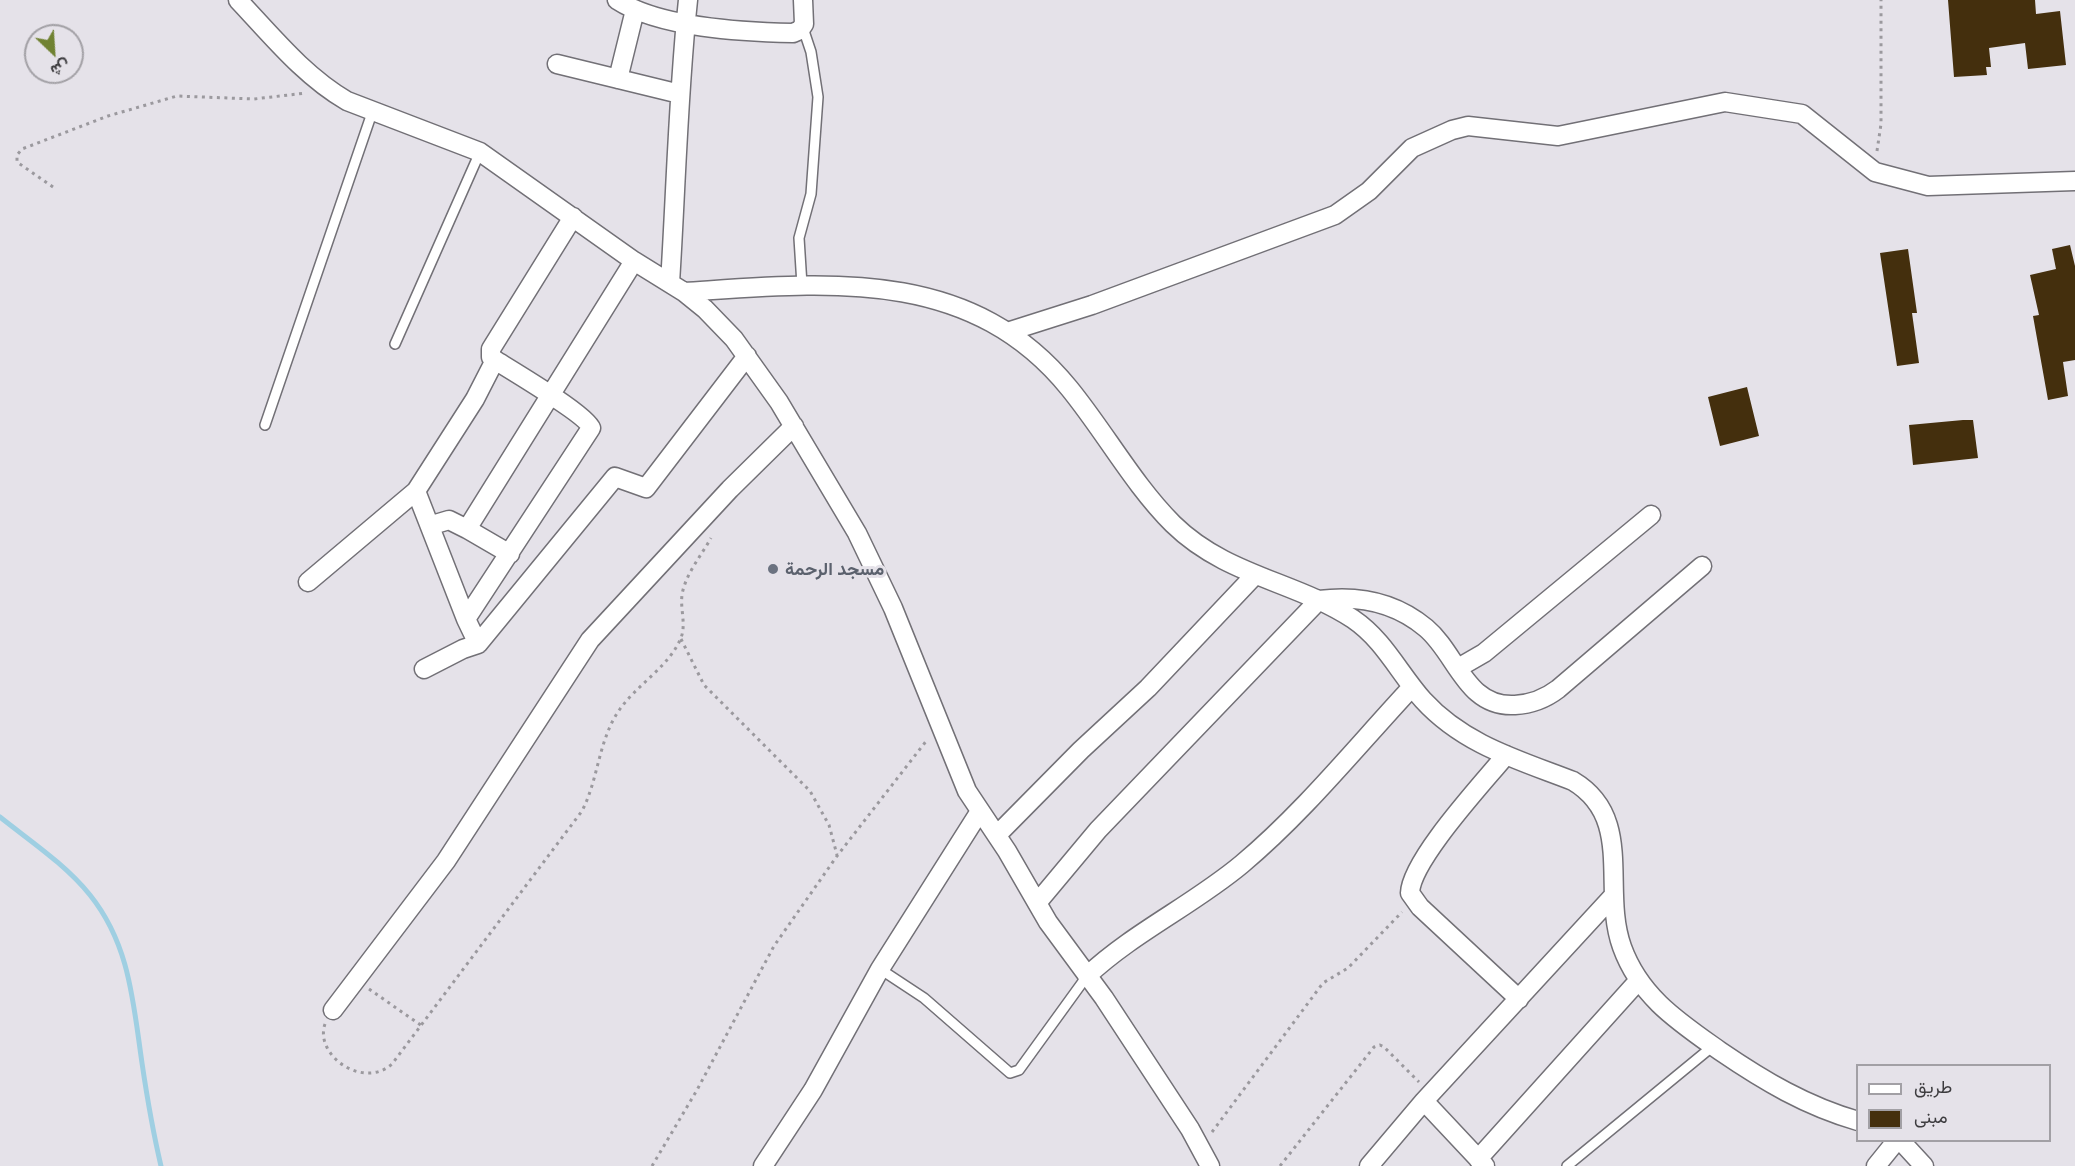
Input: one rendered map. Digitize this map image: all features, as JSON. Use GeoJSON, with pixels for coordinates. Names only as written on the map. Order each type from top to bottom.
{"type":"FeatureCollection","features":[{"type":"Feature","properties":{"kind":"street"},"geometry":{"type":"LineString","coordinates":[[237,0],[311,77],[328,90],[347,101],[480,152],[634,261],[677,288],[720,324],[747,356],[794,426],[837,497],[871,561],[956,769],[980,811],[997,835],[1060,941],[1087,975],[1200,1146],[1210,1166]]}},
{"type":"Feature","properties":{"kind":"street"},"geometry":{"type":"LineString","coordinates":[[677,288],[680,94],[688,0]]}},
{"type":"Feature","properties":{"kind":"street"},"geometry":{"type":"LineString","coordinates":[[618,79],[623,3],[685,24],[797,32],[803,28],[803,0]]}},
{"type":"Feature","properties":{"kind":"street"},"geometry":{"type":"LineString","coordinates":[[557,64],[680,94]]}},
{"type":"Feature","properties":{"kind":"street"},"geometry":{"type":"LineString","coordinates":[[1007,332],[1092,305],[1335,215],[1369,191],[1412,148],[1433,137],[1468,126],[1558,136],[1725,102],[1802,114],[1875,172],[1928,186],[2075,181]]}},
{"type":"Feature","properties":{"kind":"street"},"geometry":{"type":"LineString","coordinates":[[466,619],[591,428],[590,422],[491,357],[491,349],[573,217]]}},
{"type":"Feature","properties":{"kind":"street"},"geometry":{"type":"LineString","coordinates":[[468,529],[634,261]]}},
{"type":"Feature","properties":{"kind":"street"},"geometry":{"type":"LineString","coordinates":[[677,288],[862,285],[903,292],[952,306],[1007,332],[1040,357],[1061,379],[1145,491],[1176,526],[1212,555],[1254,576],[1319,600],[1357,622],[1388,652],[1412,687],[1455,729],[1470,739],[1506,755],[1573,781],[1598,801],[1611,830],[1613,896],[1622,945],[1639,980],[1668,1014],[1788,1095],[1856,1121]]}},
{"type":"Feature","properties":{"kind":"street"},"geometry":{"type":"LineString","coordinates":[[424,669],[478,644],[615,477],[646,488],[747,356]]}},
{"type":"Feature","properties":{"kind":"street"},"geometry":{"type":"LineString","coordinates":[[308,582],[416,491],[475,399],[495,360]]}},
{"type":"Feature","properties":{"kind":"street"},"geometry":{"type":"LineString","coordinates":[[333,1010],[446,861],[590,640],[730,489],[794,426]]}},
{"type":"Feature","properties":{"kind":"street"},"geometry":{"type":"LineString","coordinates":[[416,491],[432,525],[466,619],[478,644]]}},
{"type":"Feature","properties":{"kind":"street"},"geometry":{"type":"LineString","coordinates":[[1458,668],[1484,653],[1651,515]]}},
{"type":"Feature","properties":{"kind":"street"},"geometry":{"type":"LineString","coordinates":[[432,525],[448,520],[510,554]]}},
{"type":"Feature","properties":{"kind":"street"},"geometry":{"type":"LineString","coordinates":[[1037,903],[1098,830],[1319,600],[1356,597],[1389,607],[1425,627],[1442,644],[1470,686],[1487,700],[1511,705],[1536,702],[1558,689],[1702,566]]}},
{"type":"Feature","properties":{"kind":"street"},"geometry":{"type":"LineString","coordinates":[[997,835],[1081,750],[1148,688],[1254,576]]}},
{"type":"Feature","properties":{"kind":"street"},"geometry":{"type":"LineString","coordinates":[[1087,975],[1116,950],[1240,866],[1269,841],[1412,687]]}},
{"type":"Feature","properties":{"kind":"street"},"geometry":{"type":"LineString","coordinates":[[1506,755],[1434,845],[1410,888],[1414,900],[1519,999]]}},
{"type":"Feature","properties":{"kind":"street"},"geometry":{"type":"LineString","coordinates":[[763,1166],[813,1090],[880,969],[980,811]]}},
{"type":"Feature","properties":{"kind":"street"},"geometry":{"type":"LineString","coordinates":[[1369,1166],[1427,1097],[1613,896]]}},
{"type":"Feature","properties":{"kind":"street"},"geometry":{"type":"LineString","coordinates":[[1427,1097],[1481,1162],[1639,980]]}},
{"type":"Feature","properties":{"kind":"street"},"geometry":{"type":"LineString","coordinates":[[1876,1166],[1897,1142]]}},
{"type":"Feature","properties":{"kind":"street"},"geometry":{"type":"LineString","coordinates":[[1901,1142],[1924,1166]]}},
{"type":"Feature","properties":{"kind":"lane"},"geometry":{"type":"LineString","coordinates":[[802,285],[799,238],[811,194],[818,97],[811,52],[803,28]]}},
{"type":"Feature","properties":{"kind":"lane"},"geometry":{"type":"LineString","coordinates":[[265,424],[373,110]]}},
{"type":"Feature","properties":{"kind":"lane"},"geometry":{"type":"LineString","coordinates":[[395,344],[480,152]]}},
{"type":"Feature","properties":{"kind":"lane"},"geometry":{"type":"LineString","coordinates":[[880,969],[924,998],[1010,1073],[1019,1070],[1087,975]]}},
{"type":"Feature","properties":{"kind":"lane"},"geometry":{"type":"LineString","coordinates":[[1567,1166],[1713,1046]]}},
{"type":"Feature","properties":{"kind":"path"},"geometry":{"type":"LineString","coordinates":[[1875,172],[1881,124],[1881,0]]}},
{"type":"Feature","properties":{"kind":"path"},"geometry":{"type":"LineString","coordinates":[[53,187],[17,162],[17,155],[22,149],[108,116],[177,96],[254,99],[328,90]]}},
{"type":"Feature","properties":{"kind":"path"},"geometry":{"type":"LineString","coordinates":[[713,532],[688,577],[682,594],[681,639],[704,685],[810,792],[829,825],[837,856]]}},
{"type":"Feature","properties":{"kind":"path"},"geometry":{"type":"LineString","coordinates":[[333,1010],[322,1032],[324,1041],[350,1070],[362,1075],[384,1072],[422,1026],[582,811],[590,796],[602,744],[610,725],[621,708],[674,651],[681,639]]}},
{"type":"Feature","properties":{"kind":"path"},"geometry":{"type":"LineString","coordinates":[[652,1166],[692,1100],[774,946],[837,856],[939,724]]}},
{"type":"Feature","properties":{"kind":"path"},"geometry":{"type":"LineString","coordinates":[[1200,1146],[1323,983],[1348,968],[1414,900]]}},
{"type":"Feature","properties":{"kind":"path"},"geometry":{"type":"LineString","coordinates":[[357,981],[422,1026]]}},
{"type":"Feature","properties":{"kind":"path"},"geometry":{"type":"LineString","coordinates":[[1280,1166],[1374,1047],[1380,1045],[1384,1047],[1427,1097]]}},
{"type":"Feature","properties":{"kind":"building"},"geometry":{"type":"Polygon","coordinates":[[[1948,0],[2035,0],[2036,14],[2060,11],[2066,65],[2028,69],[2025,43],[1989,48],[1991,67],[1986,67],[1987,75],[1954,77],[1948,0]]]}},
{"type":"Feature","properties":{"kind":"building"},"geometry":{"type":"Polygon","coordinates":[[[2070,245],[2075,266],[2075,360],[2063,362],[2068,396],[2048,400],[2033,316],[2039,315],[2030,275],[2056,269],[2052,249],[2070,245]]]}},
{"type":"Feature","properties":{"kind":"building"},"geometry":{"type":"Polygon","coordinates":[[[1908,249],[1917,313],[1912,313],[1919,363],[1897,366],[1880,253],[1908,249]]]}},
{"type":"Feature","properties":{"kind":"building"},"geometry":{"type":"Polygon","coordinates":[[[1747,387],[1759,436],[1720,446],[1708,397],[1747,387]]]}},
{"type":"Feature","properties":{"kind":"building"},"geometry":{"type":"Polygon","coordinates":[[[1973,420],[1978,458],[1913,465],[1909,425],[1973,420]]]}},
{"type":"Feature","properties":{"kind":"waterway"},"geometry":{"type":"LineString","coordinates":[[0,817],[70,873],[90,895],[114,934],[128,975],[148,1102],[161,1166]]}},
{"type":"Feature","properties":{"kind":"place","name":"مسجد الرحمة"},"geometry":{"type":"Point","coordinates":[773,569]}}]}
